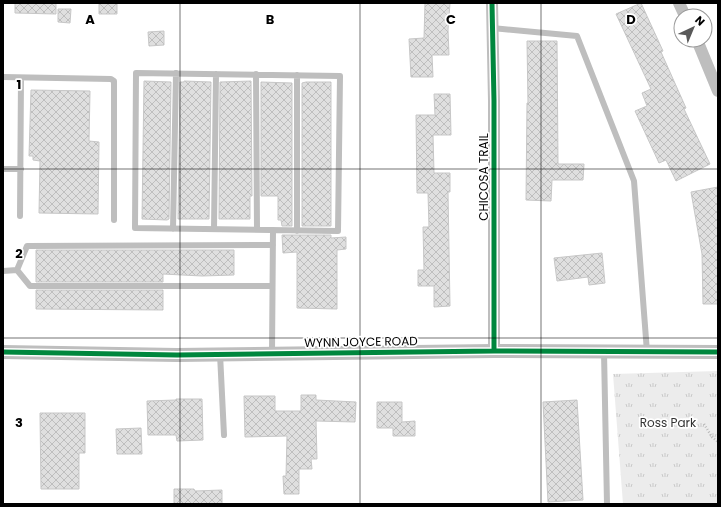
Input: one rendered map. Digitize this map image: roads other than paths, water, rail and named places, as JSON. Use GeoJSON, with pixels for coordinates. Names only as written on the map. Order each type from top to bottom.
{"type":"FeatureCollection","features":[{"type":"Feature","properties":{"kind":"street","name":"CHICOSA TRAIL"},"geometry":{"type":"LineString","coordinates":[[492,3],[494,101],[494,351]]}},
{"type":"Feature","properties":{"kind":"street"},"geometry":{"type":"LineString","coordinates":[[699,48],[718,91]]}},
{"type":"Feature","properties":{"kind":"street","name":"WYNN JOYCE ROAD"},"geometry":{"type":"LineString","coordinates":[[3,353],[177,355],[494,351],[718,352]]}},
{"type":"Feature","properties":{"kind":"lane"},"geometry":{"type":"LineString","coordinates":[[492,28],[577,36],[634,181],[647,352]]}},
{"type":"Feature","properties":{"kind":"lane"},"geometry":{"type":"LineString","coordinates":[[136,73],[176,73],[340,76],[338,231],[135,228],[136,73]]}},
{"type":"Feature","properties":{"kind":"lane"},"geometry":{"type":"LineString","coordinates":[[173,229],[176,73]]}},
{"type":"Feature","properties":{"kind":"lane"},"geometry":{"type":"LineString","coordinates":[[214,229],[216,74]]}},
{"type":"Feature","properties":{"kind":"lane"},"geometry":{"type":"LineString","coordinates":[[256,74],[258,230]]}},
{"type":"Feature","properties":{"kind":"lane"},"geometry":{"type":"LineString","coordinates":[[297,75],[297,231]]}},
{"type":"Feature","properties":{"kind":"lane"},"geometry":{"type":"LineString","coordinates":[[3,77],[111,79],[114,81],[114,220]]}},
{"type":"Feature","properties":{"kind":"lane"},"geometry":{"type":"LineString","coordinates":[[20,216],[21,78]]}},
{"type":"Feature","properties":{"kind":"lane"},"geometry":{"type":"LineString","coordinates":[[3,169],[21,169]]}},
{"type":"Feature","properties":{"kind":"lane"},"geometry":{"type":"LineString","coordinates":[[272,353],[273,230]]}},
{"type":"Feature","properties":{"kind":"lane"},"geometry":{"type":"LineString","coordinates":[[17,270],[27,246],[273,245]]}},
{"type":"Feature","properties":{"kind":"lane"},"geometry":{"type":"LineString","coordinates":[[3,271],[17,270]]}},
{"type":"Feature","properties":{"kind":"lane"},"geometry":{"type":"LineString","coordinates":[[17,270],[30,286],[272,286]]}},
{"type":"Feature","properties":{"kind":"lane"},"geometry":{"type":"LineString","coordinates":[[604,352],[606,504]]}},
{"type":"Feature","properties":{"kind":"lane"},"geometry":{"type":"LineString","coordinates":[[220,354],[224,435]]}},
{"type":"Feature","properties":{"kind":"park label","name":"Ross Park"},"geometry":{"type":"Point","coordinates":[668,423]}}]}
